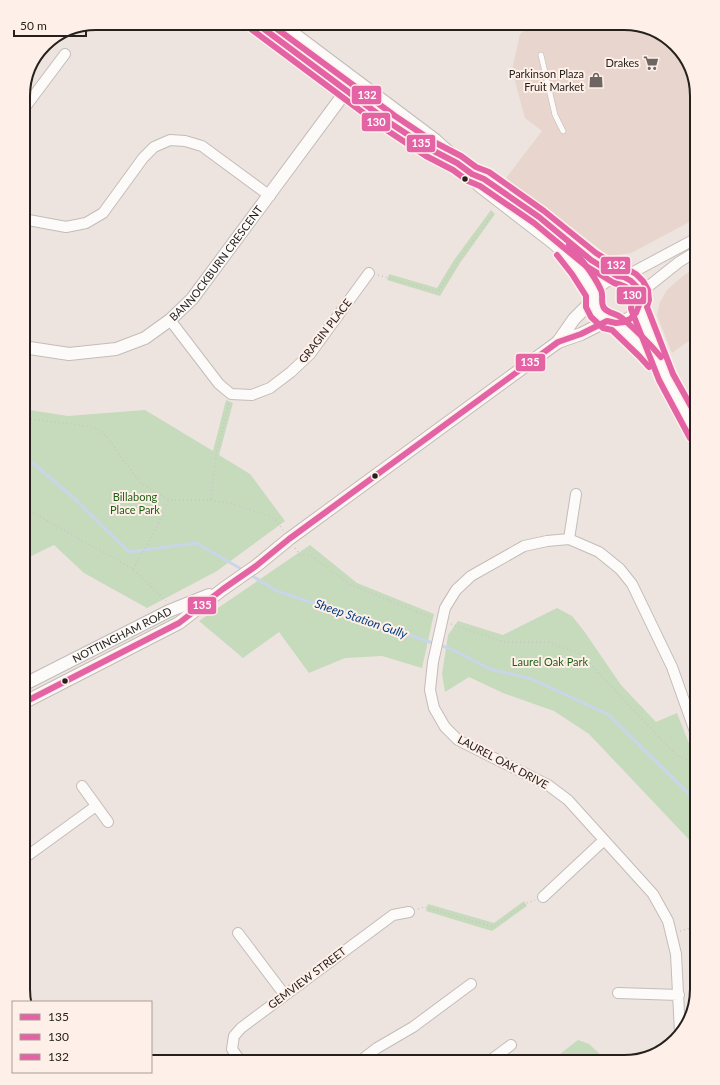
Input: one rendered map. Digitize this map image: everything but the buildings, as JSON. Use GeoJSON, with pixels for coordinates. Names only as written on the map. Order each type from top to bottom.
{"type":"FeatureCollection","features":[{"type":"Feature","properties":{"kind":"main road"},"geometry":{"type":"LineString","coordinates":[[267,30],[351,85]]}},
{"type":"Feature","properties":{"kind":"main road"},"geometry":{"type":"LineString","coordinates":[[286,30],[351,85],[390,123],[430,148],[458,163],[472,174],[484,179],[539,217],[561,234],[582,254],[621,277],[631,281],[636,286],[666,377]]}},
{"type":"Feature","properties":{"kind":"main road"},"geometry":{"type":"LineString","coordinates":[[472,174],[480,185],[556,243],[579,269],[594,296]]}},
{"type":"Feature","properties":{"kind":"main road"},"geometry":{"type":"LineString","coordinates":[[621,277],[610,278],[603,281],[598,287],[594,296],[594,306],[597,312],[612,322],[645,350],[666,377],[690,421]]}},
{"type":"Feature","properties":{"kind":"main road"},"geometry":{"type":"LineString","coordinates":[[612,322],[624,322],[630,319],[636,313],[640,300]]}},
{"type":"Feature","properties":{"kind":"street"},"geometry":{"type":"LineString","coordinates":[[30,101],[65,54]]}},
{"type":"Feature","properties":{"kind":"street","name":"BANNOCKBURN CRESCENT"},"geometry":{"type":"LineString","coordinates":[[30,348],[69,354],[116,349],[145,338],[170,320],[192,299],[351,85]]}},
{"type":"Feature","properties":{"kind":"street"},"geometry":{"type":"LineString","coordinates":[[30,220],[66,227],[86,223],[103,213],[143,158],[154,147],[170,140],[202,146],[270,196]]}},
{"type":"Feature","properties":{"kind":"street"},"geometry":{"type":"LineString","coordinates":[[621,277],[690,242]]}},
{"type":"Feature","properties":{"kind":"street"},"geometry":{"type":"LineString","coordinates":[[640,300],[679,262],[690,256]]}},
{"type":"Feature","properties":{"kind":"street","name":"GRAGIN PLACE"},"geometry":{"type":"LineString","coordinates":[[231,394],[252,395],[270,388],[291,372],[310,354],[369,273]]}},
{"type":"Feature","properties":{"kind":"street","name":"NOTTINGHAM ROAD"},"geometry":{"type":"LineString","coordinates":[[558,342],[594,296]]}},
{"type":"Feature","properties":{"kind":"street"},"geometry":{"type":"LineString","coordinates":[[170,320],[219,384],[231,394]]}},
{"type":"Feature","properties":{"kind":"street","name":"NOTTINGHAM ROAD"},"geometry":{"type":"LineString","coordinates":[[30,698],[180,623],[223,589],[256,566],[289,539],[558,342],[612,322]]}},
{"type":"Feature","properties":{"kind":"street"},"geometry":{"type":"LineString","coordinates":[[569,539],[576,494]]}},
{"type":"Feature","properties":{"kind":"street","name":"LAUREL OAK DRIVE"},"geometry":{"type":"LineString","coordinates":[[680,1024],[676,954],[672,934],[668,922],[653,894],[568,800],[548,785],[458,740],[445,726],[434,708],[430,690],[433,662],[445,608],[456,590],[471,576],[524,546],[547,541],[569,539],[599,552],[620,569],[632,584],[672,667],[690,717]]}},
{"type":"Feature","properties":{"kind":"street","name":"NOTTINGHAM ROAD"},"geometry":{"type":"LineString","coordinates":[[30,681],[169,611],[223,589]]}},
{"type":"Feature","properties":{"kind":"street"},"geometry":{"type":"LineString","coordinates":[[82,786],[108,822]]}},
{"type":"Feature","properties":{"kind":"street"},"geometry":{"type":"LineString","coordinates":[[30,854],[96,806]]}},
{"type":"Feature","properties":{"kind":"street"},"geometry":{"type":"LineString","coordinates":[[543,897],[604,840]]}},
{"type":"Feature","properties":{"kind":"street","name":"GEMVIEW STREET"},"geometry":{"type":"LineString","coordinates":[[236,1055],[232,1049],[234,1036],[241,1028],[284,994],[393,915],[409,912]]}},
{"type":"Feature","properties":{"kind":"street"},"geometry":{"type":"LineString","coordinates":[[238,933],[284,994]]}},
{"type":"Feature","properties":{"kind":"street"},"geometry":{"type":"LineString","coordinates":[[368,1055],[413,1027],[471,984]]}},
{"type":"Feature","properties":{"kind":"street"},"geometry":{"type":"LineString","coordinates":[[618,993],[679,995]]}},
{"type":"Feature","properties":{"kind":"street"},"geometry":{"type":"LineString","coordinates":[[497,1055],[511,1045]]}},
{"type":"Feature","properties":{"kind":"lane"},"geometry":{"type":"LineString","coordinates":[[541,54],[555,115],[563,131]]}},
{"type":"Feature","properties":{"kind":"path"},"geometry":{"type":"LineString","coordinates":[[369,273],[438,292],[457,262],[495,211]]}},
{"type":"Feature","properties":{"kind":"path"},"geometry":{"type":"LineString","coordinates":[[211,500],[216,455],[231,394]]}},
{"type":"Feature","properties":{"kind":"path"},"geometry":{"type":"LineString","coordinates":[[30,419],[87,426],[98,429],[109,439],[122,459],[142,484],[168,500],[211,500],[230,503],[269,516],[275,520],[300,555],[310,555],[351,585],[441,621],[504,642],[548,642],[581,654],[676,754],[690,761]]}},
{"type":"Feature","properties":{"kind":"path"},"geometry":{"type":"LineString","coordinates":[[133,569],[154,534],[168,500]]}},
{"type":"Feature","properties":{"kind":"path"},"geometry":{"type":"LineString","coordinates":[[30,513],[32,512],[77,536],[133,569],[168,603]]}},
{"type":"Feature","properties":{"kind":"path"},"geometry":{"type":"LineString","coordinates":[[409,912],[424,907],[494,927],[525,904],[543,897]]}},
{"type":"Feature","properties":{"kind":"path"},"geometry":{"type":"LineString","coordinates":[[672,934],[690,928]]}},
{"type":"Feature","properties":{"kind":"shaded area"},"geometry":{"type":"Polygon","coordinates":[[[525,30],[637,31],[661,41],[674,52],[688,79],[690,96],[690,222],[631,253],[609,256],[506,178],[542,131],[525,118],[512,70],[520,34],[525,30]]]}},
{"type":"Feature","properties":{"kind":"shaded area"},"geometry":{"type":"Polygon","coordinates":[[[690,272],[690,340],[672,353],[657,315],[660,302],[667,290],[690,272]]]}},
{"type":"Feature","properties":{"kind":"green space"},"geometry":{"type":"Polygon","coordinates":[[[491,210],[495,214],[460,263],[440,296],[387,280],[389,274],[437,288],[454,260],[491,210]]]}},
{"type":"Feature","properties":{"kind":"green space","name":"Billabong Place Park"},"geometry":{"type":"Polygon","coordinates":[[[226,400],[233,403],[219,455],[250,474],[285,521],[217,571],[147,608],[84,573],[54,545],[30,557],[30,410],[68,416],[145,410],[213,451],[226,400]]]}},
{"type":"Feature","properties":{"kind":"green space"},"geometry":{"type":"Polygon","coordinates":[[[310,545],[357,583],[434,614],[422,668],[382,656],[345,658],[309,673],[279,632],[243,658],[199,621],[310,545]]]}},
{"type":"Feature","properties":{"kind":"green space","name":"Laurel Oak Park"},"geometry":{"type":"Polygon","coordinates":[[[557,608],[572,616],[621,685],[656,722],[677,713],[690,746],[690,841],[589,734],[554,711],[503,693],[469,677],[445,692],[442,674],[448,635],[458,621],[503,635],[557,608]]]}},
{"type":"Feature","properties":{"kind":"green space"},"geometry":{"type":"Polygon","coordinates":[[[524,901],[527,906],[492,931],[426,911],[428,904],[494,923],[524,901]]]}},
{"type":"Feature","properties":{"kind":"green space"},"geometry":{"type":"Polygon","coordinates":[[[578,1040],[589,1044],[601,1055],[560,1055],[578,1040]]]}},
{"type":"Feature","properties":{"kind":"waterway","name":"Sheep Station Gully"},"geometry":{"type":"LineString","coordinates":[[30,464],[33,463],[77,501],[129,552],[196,543],[243,570]]}},
{"type":"Feature","properties":{"kind":"waterway","name":"Sheep Station Gully"},"geometry":{"type":"LineString","coordinates":[[249,574],[277,591],[451,649],[490,669],[532,679],[609,715],[690,795]]}},
{"type":"Feature","properties":{"kind":"transit line","name":"130"},"geometry":{"type":"LineString","coordinates":[[252,30],[385,129],[426,156],[453,170],[468,181],[480,186],[534,223],[586,266],[614,283],[626,287],[632,296],[631,309],[659,380],[690,438]]}},
{"type":"Feature","properties":{"kind":"transit line","name":"135"},"geometry":{"type":"LineString","coordinates":[[30,699],[179,623],[256,566],[289,539],[558,342],[581,334],[607,321],[616,323],[624,322],[630,319],[636,313],[641,300],[640,293],[631,281],[624,277],[617,276],[591,260],[539,217],[484,179],[472,174],[457,163],[430,149],[390,123],[265,30]]}},
{"type":"Feature","properties":{"kind":"transit line","name":"132"},"geometry":{"type":"LineString","coordinates":[[278,30],[395,116],[434,142],[461,156],[476,167],[489,172],[544,211],[596,253],[620,268],[627,269],[636,274],[643,281],[648,290],[649,300],[647,307],[673,374],[690,404]]}},
{"type":"Feature","properties":{"kind":"transit line","name":"132"},"geometry":{"type":"LineString","coordinates":[[569,245],[598,284],[602,292],[602,304],[604,308],[622,318],[661,357]]}},
{"type":"Feature","properties":{"kind":"transit line","name":"130"},"geometry":{"type":"LineString","coordinates":[[557,255],[572,274],[586,296],[586,307],[591,317],[603,328],[612,330],[649,367]]}},
{"type":"Feature","properties":{"kind":"place","name":"Drakes"},"geometry":{"type":"Point","coordinates":[651,63]}},
{"type":"Feature","properties":{"kind":"place","name":"Parkinson Plaza Fruit Market"},"geometry":{"type":"Point","coordinates":[596,80]}}]}
